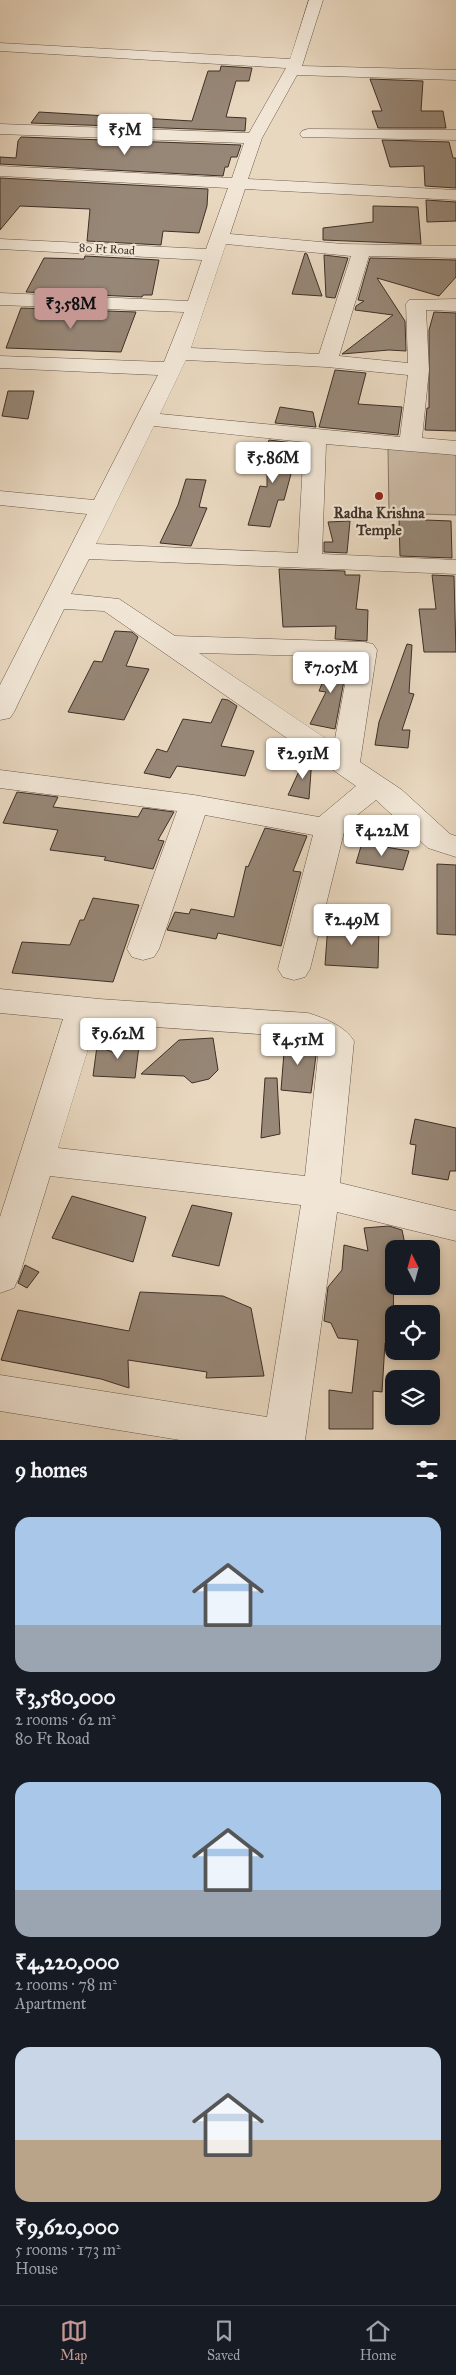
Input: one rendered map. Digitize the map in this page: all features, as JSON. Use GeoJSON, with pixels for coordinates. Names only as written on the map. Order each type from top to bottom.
{"type":"FeatureCollection","features":[{"type":"Feature","properties":{"kind":"street"},"geometry":{"type":"LineString","coordinates":[[0,712],[7,682],[55,601],[175,362],[196,307],[254,138],[295,67],[316,0]]}},
{"type":"Feature","properties":{"kind":"street"},"geometry":{"type":"LineString","coordinates":[[0,47],[295,67],[456,75]]}},
{"type":"Feature","properties":{"kind":"street"},"geometry":{"type":"LineString","coordinates":[[0,129],[254,138]]}},
{"type":"Feature","properties":{"kind":"street"},"geometry":{"type":"LineString","coordinates":[[308,134],[456,135]]}},
{"type":"Feature","properties":{"kind":"street"},"geometry":{"type":"LineString","coordinates":[[0,171],[456,195]]}},
{"type":"Feature","properties":{"kind":"street","name":"80 Ft Road"},"geometry":{"type":"LineString","coordinates":[[0,244],[217,246],[456,252]]}},
{"type":"Feature","properties":{"kind":"street"},"geometry":{"type":"LineString","coordinates":[[327,361],[362,250]]}},
{"type":"Feature","properties":{"kind":"street"},"geometry":{"type":"LineString","coordinates":[[0,299],[196,307]]}},
{"type":"Feature","properties":{"kind":"street"},"geometry":{"type":"LineString","coordinates":[[410,444],[419,370],[416,304],[456,305]]}},
{"type":"Feature","properties":{"kind":"street"},"geometry":{"type":"LineString","coordinates":[[0,362],[327,361],[419,370]]}},
{"type":"Feature","properties":{"kind":"street"},"geometry":{"type":"LineString","coordinates":[[147,418],[315,436],[456,448]]}},
{"type":"Feature","properties":{"kind":"street"},"geometry":{"type":"LineString","coordinates":[[310,561],[315,436]]}},
{"type":"Feature","properties":{"kind":"street"},"geometry":{"type":"LineString","coordinates":[[0,498],[102,508]]}},
{"type":"Feature","properties":{"kind":"street"},"geometry":{"type":"LineString","coordinates":[[80,551],[456,568]]}},
{"type":"Feature","properties":{"kind":"street"},"geometry":{"type":"LineString","coordinates":[[55,601],[110,604],[376,785],[392,797],[440,841],[456,847]]}},
{"type":"Feature","properties":{"kind":"street"},"geometry":{"type":"LineString","coordinates":[[168,644],[364,650],[345,764]]}},
{"type":"Feature","properties":{"kind":"street"},"geometry":{"type":"LineString","coordinates":[[0,779],[194,804],[330,828]]}},
{"type":"Feature","properties":{"kind":"street"},"geometry":{"type":"LineString","coordinates":[[294,969],[332,820],[376,785]]}},
{"type":"Feature","properties":{"kind":"street"},"geometry":{"type":"LineString","coordinates":[[143,949],[194,804]]}},
{"type":"Feature","properties":{"kind":"street"},"geometry":{"type":"LineString","coordinates":[[0,1001],[84,1010],[308,1025],[337,1041],[321,1194],[284,1439],[0,1393]]}},
{"type":"Feature","properties":{"kind":"street"},"geometry":{"type":"LineString","coordinates":[[0,1278],[84,1010]]}},
{"type":"Feature","properties":{"kind":"street"},"geometry":{"type":"LineString","coordinates":[[38,1160],[321,1194],[456,1226]]}},
{"type":"Feature","properties":{"kind":"shaded area"},"geometry":{"type":"Polygon","coordinates":[[[388,449],[456,453],[456,515],[389,513],[388,449]]]}},
{"type":"Feature","properties":{"kind":"building"},"geometry":{"type":"Polygon","coordinates":[[[221,66],[252,68],[249,81],[236,81],[226,117],[246,118],[245,131],[31,123],[39,112],[192,121],[208,71],[220,71],[221,66]]]}},
{"type":"Feature","properties":{"kind":"building"},"geometry":{"type":"Polygon","coordinates":[[[370,79],[423,81],[421,111],[443,111],[446,128],[378,128],[372,111],[382,111],[370,79]]]}},
{"type":"Feature","properties":{"kind":"building"},"geometry":{"type":"Polygon","coordinates":[[[21,137],[241,145],[237,157],[231,157],[228,167],[225,167],[223,176],[0,164],[0,157],[16,158],[18,141],[21,137]]]}},
{"type":"Feature","properties":{"kind":"building"},"geometry":{"type":"Polygon","coordinates":[[[382,140],[449,142],[453,158],[456,158],[456,188],[425,186],[424,166],[390,167],[382,140]]]}},
{"type":"Feature","properties":{"kind":"building"},"geometry":{"type":"Polygon","coordinates":[[[0,178],[208,189],[207,206],[199,233],[163,231],[161,245],[87,241],[90,209],[20,206],[0,230],[0,178]]]}},
{"type":"Feature","properties":{"kind":"building"},"geometry":{"type":"Polygon","coordinates":[[[426,200],[456,202],[456,221],[427,222],[426,200]]]}},
{"type":"Feature","properties":{"kind":"building"},"geometry":{"type":"Polygon","coordinates":[[[373,206],[418,207],[421,244],[323,240],[323,228],[373,222],[373,206]]]}},
{"type":"Feature","properties":{"kind":"building"},"geometry":{"type":"Polygon","coordinates":[[[305,253],[307,254],[322,296],[292,294],[305,253]]]}},
{"type":"Feature","properties":{"kind":"building"},"geometry":{"type":"Polygon","coordinates":[[[324,255],[348,258],[335,298],[326,297],[324,255]]]}},
{"type":"Feature","properties":{"kind":"building"},"geometry":{"type":"Polygon","coordinates":[[[85,256],[159,260],[152,295],[143,295],[142,297],[26,292],[44,258],[84,259],[85,256]]]}},
{"type":"Feature","properties":{"kind":"building"},"geometry":{"type":"Polygon","coordinates":[[[370,258],[456,260],[456,277],[439,296],[377,278],[405,321],[406,351],[389,350],[342,354],[393,315],[355,310],[356,306],[364,301],[358,300],[370,258]]]}},
{"type":"Feature","properties":{"kind":"building"},"geometry":{"type":"Polygon","coordinates":[[[21,308],[136,312],[121,352],[6,348],[21,308]]]}},
{"type":"Feature","properties":{"kind":"building"},"geometry":{"type":"Polygon","coordinates":[[[434,312],[456,313],[456,431],[425,430],[427,408],[429,408],[429,330],[434,312]]]}},
{"type":"Feature","properties":{"kind":"building"},"geometry":{"type":"Polygon","coordinates":[[[335,370],[366,373],[358,404],[402,407],[398,435],[319,427],[335,370]]]}},
{"type":"Feature","properties":{"kind":"building"},"geometry":{"type":"Polygon","coordinates":[[[8,391],[34,391],[28,419],[2,416],[8,391]]]}},
{"type":"Feature","properties":{"kind":"building"},"geometry":{"type":"Polygon","coordinates":[[[280,407],[313,412],[316,427],[275,423],[280,407]]]}},
{"type":"Feature","properties":{"kind":"building"},"geometry":{"type":"Polygon","coordinates":[[[269,440],[293,443],[290,448],[291,474],[284,500],[278,500],[270,527],[248,525],[260,486],[267,487],[267,446],[269,440]]]}},
{"type":"Feature","properties":{"kind":"building"},"geometry":{"type":"Polygon","coordinates":[[[186,479],[206,480],[199,507],[207,508],[191,546],[160,543],[178,505],[186,479]]]}},
{"type":"Feature","properties":{"kind":"building"},"geometry":{"type":"Polygon","coordinates":[[[399,519],[451,521],[452,558],[400,556],[399,519]]]}},
{"type":"Feature","properties":{"kind":"building"},"geometry":{"type":"Polygon","coordinates":[[[350,521],[347,553],[324,552],[324,542],[333,542],[328,522],[350,521]]]}},
{"type":"Feature","properties":{"kind":"building"},"geometry":{"type":"Polygon","coordinates":[[[279,569],[345,571],[345,575],[360,575],[356,609],[368,610],[367,641],[335,639],[336,626],[283,627],[279,569]]]}},
{"type":"Feature","properties":{"kind":"building"},"geometry":{"type":"Polygon","coordinates":[[[432,575],[454,576],[456,652],[424,652],[419,609],[436,609],[432,575]]]}},
{"type":"Feature","properties":{"kind":"building"},"geometry":{"type":"Polygon","coordinates":[[[115,631],[132,632],[138,637],[126,666],[149,669],[124,720],[68,712],[94,661],[102,662],[115,631]]]}},
{"type":"Feature","properties":{"kind":"building"},"geometry":{"type":"Polygon","coordinates":[[[407,644],[412,645],[409,693],[414,694],[402,730],[410,730],[408,748],[375,745],[379,722],[407,644]]]}},
{"type":"Feature","properties":{"kind":"building"},"geometry":{"type":"Polygon","coordinates":[[[332,658],[348,659],[335,729],[310,724],[326,692],[319,691],[332,658]]]}},
{"type":"Feature","properties":{"kind":"building"},"geometry":{"type":"Polygon","coordinates":[[[222,699],[228,700],[237,706],[221,746],[254,751],[245,776],[177,766],[170,778],[144,773],[157,749],[167,752],[183,719],[211,723],[222,699]]]}},
{"type":"Feature","properties":{"kind":"building"},"geometry":{"type":"Polygon","coordinates":[[[307,754],[312,758],[309,799],[288,795],[307,754]]]}},
{"type":"Feature","properties":{"kind":"building"},"geometry":{"type":"Polygon","coordinates":[[[17,792],[58,797],[53,807],[138,817],[143,808],[174,812],[158,840],[164,841],[153,869],[104,860],[106,857],[50,850],[58,830],[3,823],[17,792]]]}},
{"type":"Feature","properties":{"kind":"building"},"geometry":{"type":"Polygon","coordinates":[[[265,828],[307,836],[293,871],[301,872],[281,946],[218,933],[216,939],[167,930],[175,912],[189,914],[191,909],[234,917],[246,866],[248,867],[265,828]]]}},
{"type":"Feature","properties":{"kind":"building"},"geometry":{"type":"Polygon","coordinates":[[[362,843],[409,851],[403,870],[356,863],[362,843]]]}},
{"type":"Feature","properties":{"kind":"building"},"geometry":{"type":"Polygon","coordinates":[[[437,864],[456,865],[456,935],[437,934],[437,864]]]}},
{"type":"Feature","properties":{"kind":"building"},"geometry":{"type":"Polygon","coordinates":[[[93,898],[139,905],[113,982],[12,973],[22,942],[70,945],[80,920],[84,920],[93,898]]]}},
{"type":"Feature","properties":{"kind":"building"},"geometry":{"type":"Polygon","coordinates":[[[328,924],[379,927],[378,968],[325,965],[328,924]]]}},
{"type":"Feature","properties":{"kind":"building"},"geometry":{"type":"Polygon","coordinates":[[[123,1038],[140,1038],[135,1078],[93,1076],[97,1046],[117,1054],[123,1038]]]}},
{"type":"Feature","properties":{"kind":"building"},"geometry":{"type":"Polygon","coordinates":[[[213,1038],[218,1070],[209,1079],[192,1083],[184,1076],[141,1074],[179,1040],[213,1038]]]}},
{"type":"Feature","properties":{"kind":"building"},"geometry":{"type":"Polygon","coordinates":[[[285,1040],[303,1040],[317,1048],[311,1093],[281,1090],[285,1040]]]}},
{"type":"Feature","properties":{"kind":"building"},"geometry":{"type":"Polygon","coordinates":[[[265,1078],[277,1078],[280,1134],[261,1138],[265,1078]]]}},
{"type":"Feature","properties":{"kind":"building"},"geometry":{"type":"Polygon","coordinates":[[[415,1119],[456,1128],[456,1171],[450,1171],[448,1180],[412,1174],[416,1145],[410,1144],[415,1119]]]}},
{"type":"Feature","properties":{"kind":"building"},"geometry":{"type":"Polygon","coordinates":[[[72,1196],[146,1217],[133,1262],[52,1238],[72,1196]]]}},
{"type":"Feature","properties":{"kind":"building"},"geometry":{"type":"Polygon","coordinates":[[[192,1205],[232,1213],[219,1266],[172,1256],[192,1205]]]}},
{"type":"Feature","properties":{"kind":"building"},"geometry":{"type":"Polygon","coordinates":[[[389,1226],[402,1230],[404,1240],[385,1240],[385,1295],[394,1295],[393,1305],[385,1305],[382,1392],[373,1391],[373,1429],[329,1429],[329,1390],[352,1393],[358,1340],[338,1338],[331,1323],[324,1321],[328,1287],[342,1270],[344,1245],[368,1251],[364,1228],[389,1226]]]}},
{"type":"Feature","properties":{"kind":"building"},"geometry":{"type":"Polygon","coordinates":[[[25,1265],[39,1272],[27,1288],[18,1283],[25,1265]]]}},
{"type":"Feature","properties":{"kind":"building"},"geometry":{"type":"Polygon","coordinates":[[[140,1292],[223,1296],[251,1308],[264,1376],[206,1378],[207,1372],[128,1360],[129,1388],[101,1379],[1,1360],[18,1310],[129,1331],[140,1292]]]}},
{"type":"Feature","properties":{"kind":"place","name":"Radha Krishna Temple"},"geometry":{"type":"Point","coordinates":[379,496]}}]}
